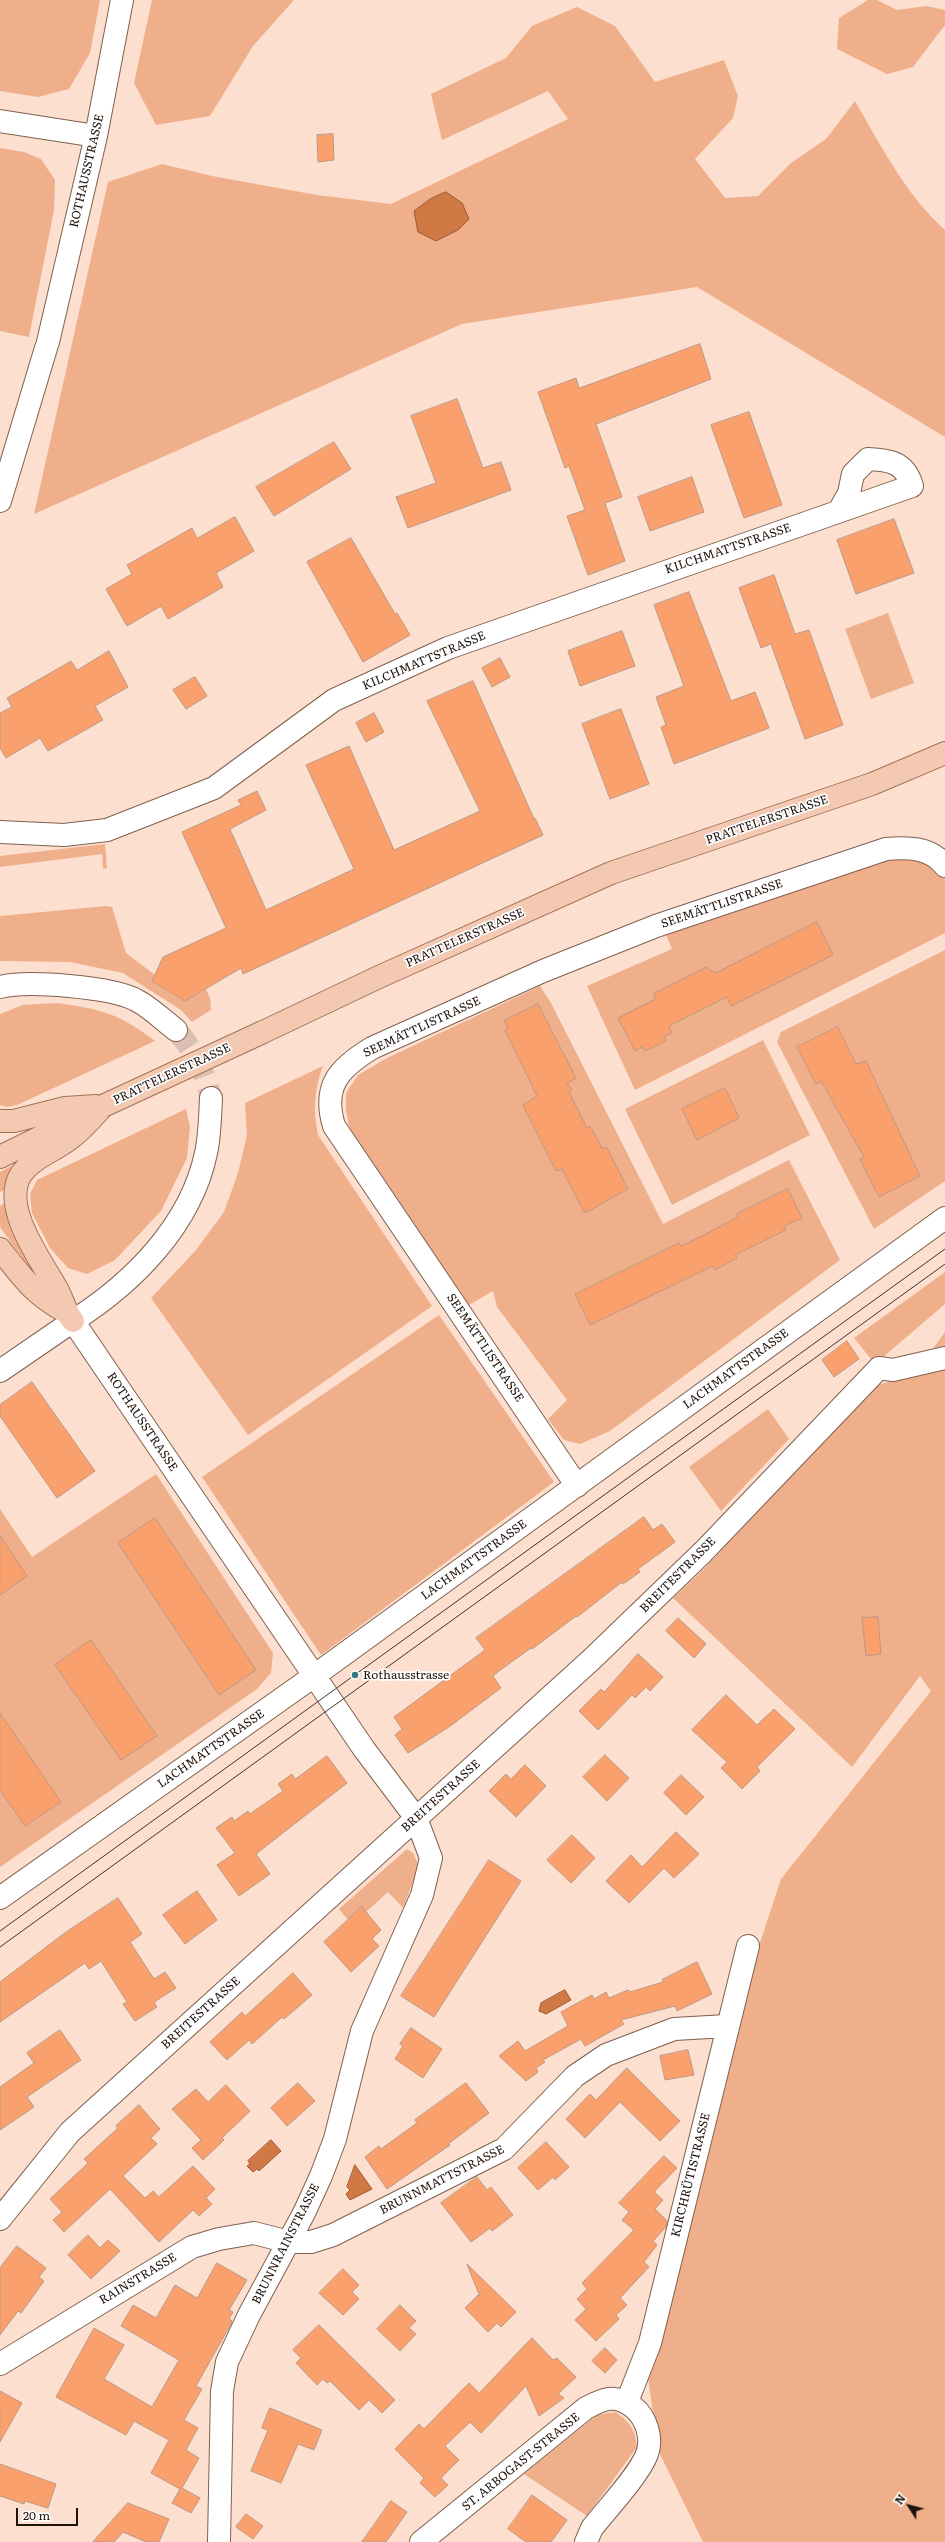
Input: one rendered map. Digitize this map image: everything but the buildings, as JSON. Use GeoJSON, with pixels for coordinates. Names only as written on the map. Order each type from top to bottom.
{"type":"FeatureCollection","features":[{"type":"Feature","properties":{"kind":"main road","name":"PRATTELERSTRASSE"},"geometry":{"type":"LineString","coordinates":[[0,1157],[104,1106],[381,976],[611,873],[872,784],[945,753]]}},
{"type":"Feature","properties":{"kind":"main road"},"geometry":{"type":"LineString","coordinates":[[0,1121],[14,1121],[65,1108],[104,1106]]}},
{"type":"Feature","properties":{"kind":"main road"},"geometry":{"type":"LineString","coordinates":[[69,1317],[58,1290],[46,1272],[23,1227],[14,1192],[20,1176],[29,1165],[71,1138],[104,1106]]}},
{"type":"Feature","properties":{"kind":"main road"},"geometry":{"type":"LineString","coordinates":[[0,1248],[28,1284],[42,1298],[69,1317]]}},
{"type":"Feature","properties":{"kind":"street","name":"ROTHAUSSTRASSE"},"geometry":{"type":"LineString","coordinates":[[0,501],[47,345],[96,136],[122,0]]}},
{"type":"Feature","properties":{"kind":"street"},"geometry":{"type":"LineString","coordinates":[[0,121],[96,136]]}},
{"type":"Feature","properties":{"kind":"street","name":"KILCHMATTSTRASSE"},"geometry":{"type":"LineString","coordinates":[[0,832],[64,835],[107,830],[214,788],[334,700],[448,648],[912,486],[908,473],[891,460],[868,459],[853,474],[849,493],[839,511]]}},
{"type":"Feature","properties":{"kind":"street","name":"SEEMÄTTLISTRASSE"},"geometry":{"type":"LineString","coordinates":[[577,1486],[334,1126],[329,1109],[330,1090],[339,1075],[352,1061],[372,1048],[543,971],[656,926],[886,849],[907,847],[924,851],[945,866]]}},
{"type":"Feature","properties":{"kind":"street"},"geometry":{"type":"LineString","coordinates":[[0,987],[39,985],[87,987],[136,1000],[176,1030]]}},
{"type":"Feature","properties":{"kind":"street"},"geometry":{"type":"LineString","coordinates":[[0,1371],[69,1317],[100,1305],[148,1261],[178,1222],[195,1186],[206,1154],[212,1098]]}},
{"type":"Feature","properties":{"kind":"street","name":"LACHMATTSTRASSE"},"geometry":{"type":"LineString","coordinates":[[0,1898],[314,1676],[945,1218]]}},
{"type":"Feature","properties":{"kind":"street","name":"ROTHAUSSTRASSE"},"geometry":{"type":"LineString","coordinates":[[69,1317],[364,1749],[416,1818]]}},
{"type":"Feature","properties":{"kind":"street","name":"BREITESTRASSE"},"geometry":{"type":"LineString","coordinates":[[0,2219],[70,2132],[591,1660],[697,1557],[879,1368],[893,1370],[945,1358]]}},
{"type":"Feature","properties":{"kind":"street","name":"BRUNNRAINSTRASSE"},"geometry":{"type":"LineString","coordinates":[[219,2542],[222,2391],[227,2362],[249,2315],[289,2242],[321,2176],[335,2139],[362,2031],[422,1895],[431,1858],[416,1818]]}},
{"type":"Feature","properties":{"kind":"street","name":"KIRCHRÜTISTRASSE"},"geometry":{"type":"LineString","coordinates":[[626,2402],[650,2343],[727,2026],[748,1946]]}},
{"type":"Feature","properties":{"kind":"street","name":"BRUNNMATTSTRASSE"},"geometry":{"type":"LineString","coordinates":[[289,2242],[311,2242],[338,2232],[504,2149],[575,2076],[606,2055],[674,2029],[727,2026]]}},
{"type":"Feature","properties":{"kind":"street","name":"RAINSTRASSE"},"geometry":{"type":"LineString","coordinates":[[0,2364],[192,2247],[219,2239],[254,2233],[289,2242]]}},
{"type":"Feature","properties":{"kind":"street","name":"ST. ARBOGAST-STRASSE"},"geometry":{"type":"LineString","coordinates":[[421,2542],[586,2408],[606,2398],[626,2402]]}},
{"type":"Feature","properties":{"kind":"street"},"geometry":{"type":"LineString","coordinates":[[586,2542],[592,2528],[647,2454],[649,2436],[645,2421],[635,2408],[626,2402]]}},
{"type":"Feature","properties":{"kind":"shaded area"},"geometry":{"type":"Polygon","coordinates":[[[0,0],[100,0],[90,53],[69,89],[38,97],[0,91],[0,0]]]}},
{"type":"Feature","properties":{"kind":"shaded area"},"geometry":{"type":"Polygon","coordinates":[[[152,0],[294,0],[253,46],[210,116],[156,125],[134,83],[152,0]]]}},
{"type":"Feature","properties":{"kind":"shaded area"},"geometry":{"type":"Polygon","coordinates":[[[868,0],[877,0],[897,10],[926,6],[945,10],[945,25],[913,67],[887,74],[837,49],[839,18],[868,0]]]}},
{"type":"Feature","properties":{"kind":"shaded area"},"geometry":{"type":"Polygon","coordinates":[[[577,7],[615,26],[655,82],[724,60],[738,96],[733,118],[695,159],[725,198],[758,196],[791,163],[826,139],[855,101],[906,186],[945,230],[945,437],[697,287],[462,324],[34,514],[108,182],[162,164],[212,176],[317,195],[391,204],[568,119],[548,91],[442,140],[431,94],[506,58],[532,26],[577,7]]]}},
{"type":"Feature","properties":{"kind":"shaded area"},"geometry":{"type":"Polygon","coordinates":[[[0,148],[24,152],[41,159],[55,180],[54,210],[29,337],[0,331],[0,148]]]}},
{"type":"Feature","properties":{"kind":"shaded area"},"geometry":{"type":"Polygon","coordinates":[[[446,192],[462,203],[469,219],[458,230],[436,241],[418,232],[414,211],[430,199],[446,192]]]}},
{"type":"Feature","properties":{"kind":"shaded area"},"geometry":{"type":"Polygon","coordinates":[[[888,613],[914,683],[871,699],[845,629],[888,613]]]}},
{"type":"Feature","properties":{"kind":"shaded area"},"geometry":{"type":"Polygon","coordinates":[[[105,844],[107,868],[103,869],[102,854],[0,867],[0,856],[105,844]]]}},
{"type":"Feature","properties":{"kind":"shaded area"},"geometry":{"type":"Polygon","coordinates":[[[887,856],[922,858],[945,879],[945,933],[635,1090],[587,986],[672,949],[665,932],[887,856]]]}},
{"type":"Feature","properties":{"kind":"shaded area"},"geometry":{"type":"Polygon","coordinates":[[[107,906],[112,907],[126,953],[155,975],[153,982],[185,1001],[206,989],[210,998],[211,1010],[192,1022],[181,1010],[123,973],[70,962],[0,961],[0,916],[107,906]]]}},
{"type":"Feature","properties":{"kind":"shaded area"},"geometry":{"type":"Polygon","coordinates":[[[945,950],[945,1181],[874,1229],[777,1042],[781,1032],[945,950]]]}},
{"type":"Feature","properties":{"kind":"shaded area"},"geometry":{"type":"Polygon","coordinates":[[[540,986],[551,1003],[663,1224],[789,1160],[840,1260],[610,1431],[580,1444],[564,1440],[548,1419],[567,1400],[497,1307],[493,1291],[469,1305],[350,1130],[346,1111],[346,1093],[358,1075],[387,1058],[540,986]]]}},
{"type":"Feature","properties":{"kind":"shaded area"},"geometry":{"type":"Polygon","coordinates":[[[56,1003],[97,1010],[119,1018],[155,1041],[17,1105],[6,1107],[0,1105],[0,1014],[23,1005],[56,1003]]]}},
{"type":"Feature","properties":{"kind":"shaded area"},"geometry":{"type":"Polygon","coordinates":[[[763,1040],[810,1135],[672,1205],[625,1109],[763,1040]]]}},
{"type":"Feature","properties":{"kind":"shaded area"},"geometry":{"type":"Polygon","coordinates":[[[323,1066],[315,1100],[315,1117],[318,1135],[432,1306],[248,1435],[151,1298],[196,1250],[224,1212],[238,1173],[247,1135],[245,1103],[323,1066]]]}},
{"type":"Feature","properties":{"kind":"shaded area"},"geometry":{"type":"Polygon","coordinates":[[[186,1109],[190,1127],[187,1158],[161,1211],[115,1260],[87,1274],[68,1268],[50,1248],[32,1213],[30,1194],[37,1180],[186,1109]]]}},
{"type":"Feature","properties":{"kind":"shaded area"},"geometry":{"type":"Polygon","coordinates":[[[15,1164],[5,1190],[0,1192],[0,1172],[15,1164]]]}},
{"type":"Feature","properties":{"kind":"shaded area"},"geometry":{"type":"Polygon","coordinates":[[[5,1203],[37,1272],[34,1274],[0,1227],[0,1206],[5,1203]]]}},
{"type":"Feature","properties":{"kind":"shaded area"},"geometry":{"type":"Polygon","coordinates":[[[945,1272],[945,1304],[875,1364],[854,1338],[945,1272]]]}},
{"type":"Feature","properties":{"kind":"shaded area"},"geometry":{"type":"Polygon","coordinates":[[[439,1315],[554,1482],[321,1655],[202,1477],[439,1315]]]}},
{"type":"Feature","properties":{"kind":"shaded area"},"geometry":{"type":"Polygon","coordinates":[[[945,1332],[945,2542],[703,2542],[658,2450],[648,2377],[748,1946],[760,1943],[781,1879],[931,1691],[920,1676],[852,1767],[673,1598],[703,1570],[864,1397],[879,1385],[916,1372],[945,1332]]]}},
{"type":"Feature","properties":{"kind":"shaded area"},"geometry":{"type":"Polygon","coordinates":[[[768,1409],[789,1439],[721,1511],[689,1467],[768,1409]]]}},
{"type":"Feature","properties":{"kind":"shaded area"},"geometry":{"type":"Polygon","coordinates":[[[156,1474],[273,1653],[271,1673],[257,1689],[0,1867],[0,1509],[32,1557],[156,1474]]]}},
{"type":"Feature","properties":{"kind":"shaded area"},"geometry":{"type":"Polygon","coordinates":[[[407,1849],[413,1853],[419,1866],[403,1908],[388,1892],[366,1912],[362,1908],[348,1920],[339,1909],[407,1849]]]}},
{"type":"Feature","properties":{"kind":"shaded area"},"geometry":{"type":"Polygon","coordinates":[[[565,1990],[571,2000],[546,2014],[539,2011],[541,2003],[565,1990]]]}},
{"type":"Feature","properties":{"kind":"shaded area"},"geometry":{"type":"Polygon","coordinates":[[[271,2140],[281,2151],[259,2171],[257,2169],[253,2172],[247,2166],[250,2164],[248,2161],[271,2140]]]}},
{"type":"Feature","properties":{"kind":"shaded area"},"geometry":{"type":"Polygon","coordinates":[[[355,2165],[372,2189],[350,2200],[346,2194],[350,2190],[347,2187],[355,2165]]]}},
{"type":"Feature","properties":{"kind":"shaded area"},"geometry":{"type":"Polygon","coordinates":[[[615,2412],[631,2426],[635,2435],[637,2447],[587,2516],[524,2474],[597,2415],[615,2412]]]}},
{"type":"Feature","properties":{"kind":"tunnel"},"geometry":{"type":"LineString","coordinates":[[176,1030],[194,1054],[205,1079],[211,1098]]}},
{"type":"Feature","properties":{"kind":"tram line"},"geometry":{"type":"LineString","coordinates":[[0,1931],[945,1249]]}},
{"type":"Feature","properties":{"kind":"tram line"},"geometry":{"type":"LineString","coordinates":[[0,1947],[945,1264]]}},
{"type":"Feature","properties":{"kind":"place","name":"Rothausstrasse"},"geometry":{"type":"Point","coordinates":[355,1675]}}]}
